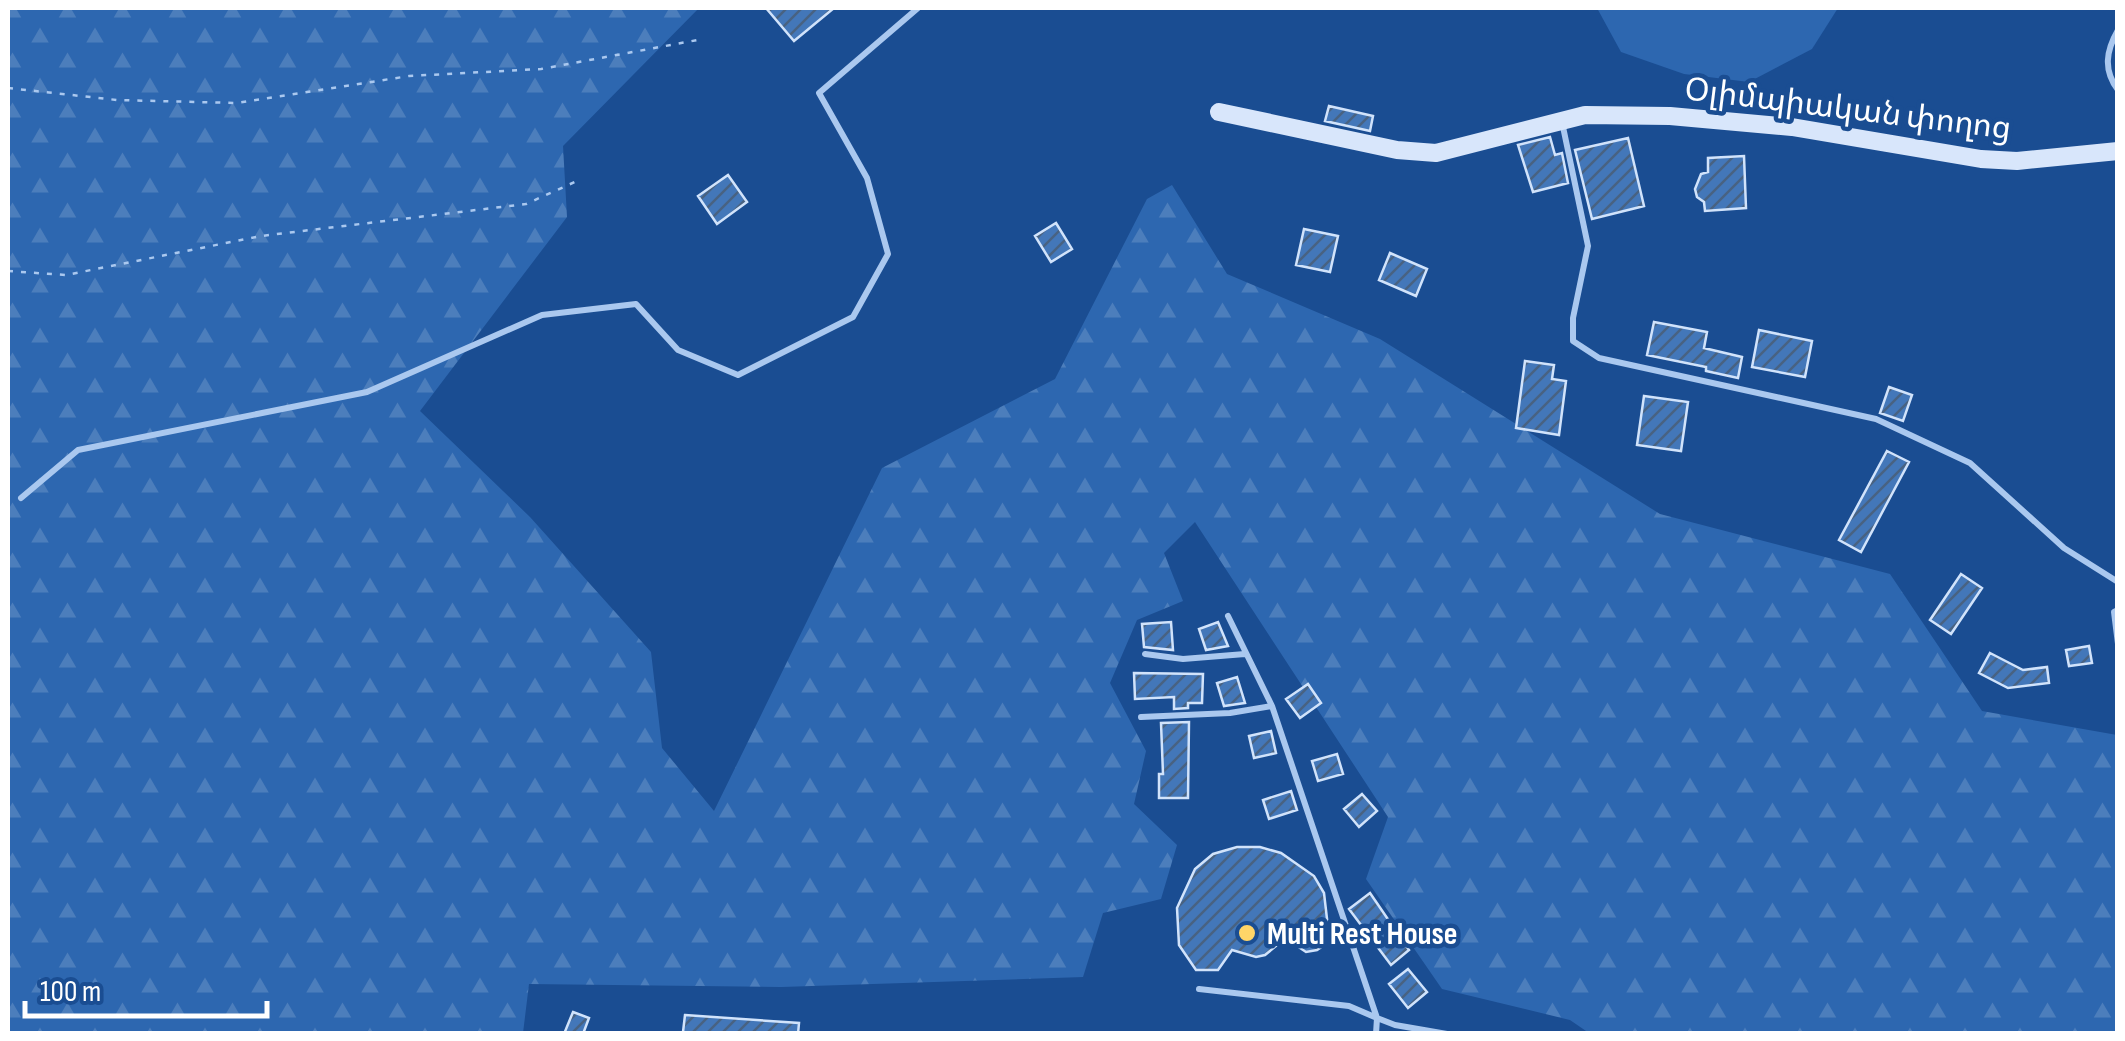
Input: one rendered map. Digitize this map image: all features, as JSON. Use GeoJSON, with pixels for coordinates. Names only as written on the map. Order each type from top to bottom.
{"type":"FeatureCollection","features":[{"type":"Feature","properties":{"kind":"street","name":"Օլիմպիական փողոց"},"geometry":{"type":"LineString","coordinates":[[1220,112],[1397,150],[1436,154],[1586,115],[1688,117],[1792,127],[1982,159],[2017,161],[2118,150]]}},
{"type":"Feature","properties":{"kind":"lane"},"geometry":{"type":"LineString","coordinates":[[21,498],[78,450],[368,392],[542,315],[636,304],[678,350],[738,375],[853,317],[888,254],[866,178],[819,93],[918,8]]}},
{"type":"Feature","properties":{"kind":"lane"},"geometry":{"type":"LineString","coordinates":[[2118,30],[2115,46],[2106,57],[2108,77],[2118,90]]}},
{"type":"Feature","properties":{"kind":"lane"},"geometry":{"type":"LineString","coordinates":[[1561,121],[1588,246],[1573,318],[1573,341],[1598,358],[1876,419],[1970,463],[2064,548],[2118,582]]}},
{"type":"Feature","properties":{"kind":"lane"},"geometry":{"type":"LineString","coordinates":[[2118,610],[2114,612],[2118,644]]}},
{"type":"Feature","properties":{"kind":"lane"},"geometry":{"type":"LineString","coordinates":[[1228,616],[1272,706],[1377,1018],[1376,1034]]}},
{"type":"Feature","properties":{"kind":"lane"},"geometry":{"type":"LineString","coordinates":[[1145,654],[1183,659],[1246,654]]}},
{"type":"Feature","properties":{"kind":"lane"},"geometry":{"type":"LineString","coordinates":[[1142,716],[1230,714],[1272,706]]}},
{"type":"Feature","properties":{"kind":"lane"},"geometry":{"type":"LineString","coordinates":[[1199,989],[1349,1006],[1396,1026],[1447,1034]]}},
{"type":"Feature","properties":{"kind":"path"},"geometry":{"type":"LineString","coordinates":[[8,88],[117,100],[238,104],[409,76],[541,68],[703,39]]}},
{"type":"Feature","properties":{"kind":"path"},"geometry":{"type":"LineString","coordinates":[[8,271],[66,276],[261,236],[526,204],[577,180]]}},
{"type":"Feature","properties":{"kind":"green space"},"geometry":{"type":"Polygon","coordinates":[[[8,8],[699,8],[563,146],[567,217],[420,411],[530,517],[651,652],[662,748],[714,811],[882,468],[1055,379],[1147,199],[1172,185],[1227,274],[1380,339],[1660,514],[1890,574],[1982,711],[2117,735],[2117,1033],[1589,1033],[1570,1020],[1442,989],[1366,879],[1388,817],[1195,522],[1164,553],[1183,601],[1137,620],[1110,683],[1146,751],[1134,804],[1177,845],[1161,899],[1103,913],[1083,977],[781,987],[529,984],[523,1033],[8,1033],[8,8]]]}},
{"type":"Feature","properties":{"kind":"green space"},"geometry":{"type":"Polygon","coordinates":[[[1597,8],[1838,8],[1812,49],[1749,82],[1684,74],[1621,52],[1597,8]]]}},
{"type":"Feature","properties":{"kind":"building"},"geometry":{"type":"Polygon","coordinates":[[[766,8],[834,8],[794,41],[766,8]]]}},
{"type":"Feature","properties":{"kind":"building"},"geometry":{"type":"Polygon","coordinates":[[[1329,106],[1373,116],[1370,131],[1325,121],[1329,106]]]}},
{"type":"Feature","properties":{"kind":"building"},"geometry":{"type":"Polygon","coordinates":[[[1550,137],[1555,155],[1562,153],[1568,183],[1533,192],[1518,145],[1550,137]]]}},
{"type":"Feature","properties":{"kind":"building"},"geometry":{"type":"Polygon","coordinates":[[[1628,138],[1644,206],[1592,219],[1575,150],[1628,138]]]}},
{"type":"Feature","properties":{"kind":"building"},"geometry":{"type":"Polygon","coordinates":[[[1744,156],[1746,208],[1705,211],[1695,189],[1701,174],[1708,172],[1708,158],[1744,156]]]}},
{"type":"Feature","properties":{"kind":"building"},"geometry":{"type":"Polygon","coordinates":[[[728,175],[747,202],[717,224],[698,196],[728,175]]]}},
{"type":"Feature","properties":{"kind":"building"},"geometry":{"type":"Polygon","coordinates":[[[1056,223],[1072,249],[1051,262],[1035,236],[1056,223]]]}},
{"type":"Feature","properties":{"kind":"building"},"geometry":{"type":"Polygon","coordinates":[[[1304,229],[1338,236],[1330,272],[1296,265],[1304,229]]]}},
{"type":"Feature","properties":{"kind":"building"},"geometry":{"type":"Polygon","coordinates":[[[1390,253],[1427,269],[1416,296],[1379,280],[1390,253]]]}},
{"type":"Feature","properties":{"kind":"building"},"geometry":{"type":"Polygon","coordinates":[[[1654,322],[1707,332],[1704,348],[1742,357],[1738,378],[1647,355],[1654,322]]]}},
{"type":"Feature","properties":{"kind":"building"},"geometry":{"type":"Polygon","coordinates":[[[1759,330],[1812,341],[1805,377],[1752,367],[1759,330]]]}},
{"type":"Feature","properties":{"kind":"building"},"geometry":{"type":"Polygon","coordinates":[[[1525,361],[1554,365],[1552,379],[1566,381],[1559,435],[1516,428],[1525,361]]]}},
{"type":"Feature","properties":{"kind":"building"},"geometry":{"type":"Polygon","coordinates":[[[1889,387],[1912,395],[1903,421],[1880,413],[1889,387]]]}},
{"type":"Feature","properties":{"kind":"building"},"geometry":{"type":"Polygon","coordinates":[[[1644,396],[1688,402],[1681,451],[1637,445],[1644,396]]]}},
{"type":"Feature","properties":{"kind":"building"},"geometry":{"type":"Polygon","coordinates":[[[1887,451],[1909,462],[1861,552],[1839,540],[1887,451]]]}},
{"type":"Feature","properties":{"kind":"building"},"geometry":{"type":"Polygon","coordinates":[[[1961,574],[1982,588],[1951,634],[1930,620],[1961,574]]]}},
{"type":"Feature","properties":{"kind":"building"},"geometry":{"type":"Polygon","coordinates":[[[1171,622],[1173,650],[1144,647],[1142,624],[1171,622]]]}},
{"type":"Feature","properties":{"kind":"building"},"geometry":{"type":"Polygon","coordinates":[[[1218,622],[1228,646],[1206,650],[1199,629],[1218,622]]]}},
{"type":"Feature","properties":{"kind":"building"},"geometry":{"type":"Polygon","coordinates":[[[2089,646],[2092,663],[2069,666],[2066,650],[2089,646]]]}},
{"type":"Feature","properties":{"kind":"building"},"geometry":{"type":"Polygon","coordinates":[[[1990,653],[2023,670],[2047,667],[2049,683],[2008,688],[1979,673],[1990,653]]]}},
{"type":"Feature","properties":{"kind":"building"},"geometry":{"type":"Polygon","coordinates":[[[1134,673],[1203,674],[1202,703],[1174,709],[1174,697],[1135,699],[1134,673]]]}},
{"type":"Feature","properties":{"kind":"building"},"geometry":{"type":"Polygon","coordinates":[[[1237,677],[1245,703],[1224,706],[1217,683],[1237,677]]]}},
{"type":"Feature","properties":{"kind":"building"},"geometry":{"type":"Polygon","coordinates":[[[1308,684],[1321,703],[1300,718],[1286,699],[1308,684]]]}},
{"type":"Feature","properties":{"kind":"building"},"geometry":{"type":"Polygon","coordinates":[[[1189,722],[1188,798],[1159,798],[1159,774],[1163,774],[1161,723],[1189,722]]]}},
{"type":"Feature","properties":{"kind":"building"},"geometry":{"type":"Polygon","coordinates":[[[1271,731],[1276,753],[1254,758],[1249,736],[1271,731]]]}},
{"type":"Feature","properties":{"kind":"building"},"geometry":{"type":"Polygon","coordinates":[[[1337,754],[1343,774],[1318,781],[1312,761],[1337,754]]]}},
{"type":"Feature","properties":{"kind":"building"},"geometry":{"type":"Polygon","coordinates":[[[1291,791],[1297,810],[1269,819],[1263,800],[1291,791]]]}},
{"type":"Feature","properties":{"kind":"building"},"geometry":{"type":"Polygon","coordinates":[[[1362,794],[1377,811],[1359,827],[1344,809],[1362,794]]]}},
{"type":"Feature","properties":{"kind":"building"},"geometry":{"type":"Polygon","coordinates":[[[1237,847],[1260,847],[1281,853],[1314,876],[1324,893],[1329,936],[1326,944],[1306,952],[1297,946],[1289,927],[1265,955],[1256,957],[1232,950],[1218,970],[1196,970],[1179,945],[1177,908],[1195,869],[1213,854],[1237,847]]]}},
{"type":"Feature","properties":{"kind":"building"},"geometry":{"type":"Polygon","coordinates":[[[1370,893],[1409,950],[1391,965],[1349,909],[1370,893]]]}},
{"type":"Feature","properties":{"kind":"building"},"geometry":{"type":"Polygon","coordinates":[[[1408,969],[1427,992],[1408,1008],[1389,984],[1408,969]]]}},
{"type":"Feature","properties":{"kind":"building"},"geometry":{"type":"Polygon","coordinates":[[[573,1012],[589,1018],[583,1034],[564,1034],[573,1012]]]}},
{"type":"Feature","properties":{"kind":"building"},"geometry":{"type":"Polygon","coordinates":[[[685,1015],[799,1023],[798,1034],[683,1032],[685,1015]]]}},
{"type":"Feature","properties":{"kind":"place","name":"Multi Rest House"},"geometry":{"type":"Point","coordinates":[1247,933]}}]}
